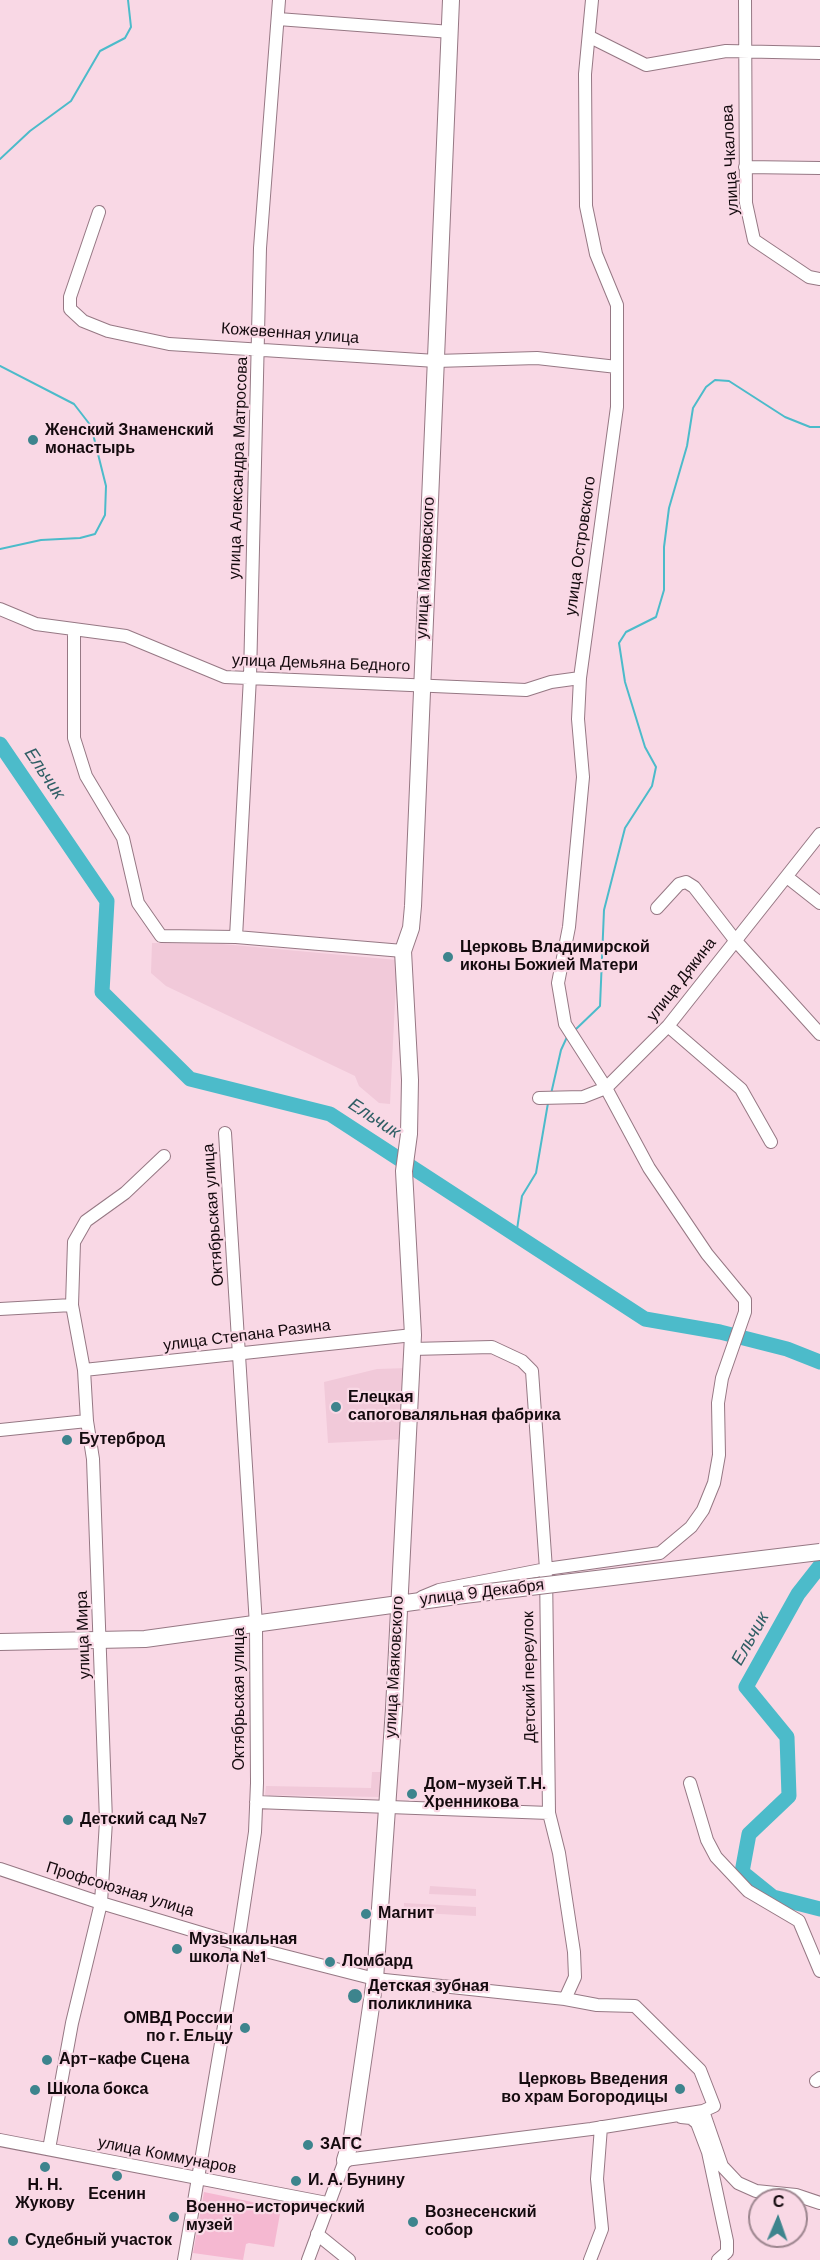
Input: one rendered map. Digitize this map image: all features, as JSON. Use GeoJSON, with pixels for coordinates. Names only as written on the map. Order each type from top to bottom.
{"type":"FeatureCollection","features":[{"type":"Feature","properties":{"kind":"main road","name":"улица Маяковского"},"geometry":{"type":"LineString","coordinates":[[345,2160],[352,2137],[375,1979],[403,1604],[413,1342],[404,1171],[409,1134],[410,1080],[403,951],[411,928],[414,906],[421,684],[451,0]]}},
{"type":"Feature","properties":{"kind":"main road","name":"улица 9 Декабря"},"geometry":{"type":"LineString","coordinates":[[0,1642],[100,1641],[256,1626],[464,1595],[820,1552]]}},
{"type":"Feature","properties":{"kind":"street","name":"улица Александра Матросова"},"geometry":{"type":"LineString","coordinates":[[236,937],[250,676],[260,248],[279,0]]}},
{"type":"Feature","properties":{"kind":"street","name":"улица Островского"},"geometry":{"type":"LineString","coordinates":[[403,1604],[440,1590],[546,1569],[660,1553],[691,1527],[703,1510],[714,1483],[719,1455],[718,1403],[722,1377],[740,1327],[745,1300],[707,1254],[649,1168],[606,1088],[565,1024],[558,983],[569,927],[583,777],[579,719],[580,678],[617,407],[617,304],[596,254],[586,206],[585,74],[592,0]]}},
{"type":"Feature","properties":{"kind":"street","name":"улица Чкалова"},"geometry":{"type":"LineString","coordinates":[[745,0],[746,203],[754,240],[809,278],[820,279]]}},
{"type":"Feature","properties":{"kind":"street"},"geometry":{"type":"LineString","coordinates":[[279,19],[451,32]]}},
{"type":"Feature","properties":{"kind":"street"},"geometry":{"type":"LineString","coordinates":[[590,37],[646,65],[726,51],[820,53]]}},
{"type":"Feature","properties":{"kind":"street"},"geometry":{"type":"LineString","coordinates":[[745,167],[820,168]]}},
{"type":"Feature","properties":{"kind":"street","name":"Кожевенная улица"},"geometry":{"type":"LineString","coordinates":[[99,212],[70,297],[70,309],[83,321],[108,331],[158,343],[436,361],[537,358],[617,367]]}},
{"type":"Feature","properties":{"kind":"street","name":"улица Демьяна Бедного"},"geometry":{"type":"LineString","coordinates":[[0,609],[36,624],[74,631],[126,636],[225,677],[250,676],[526,690],[551,682],[580,678]]}},
{"type":"Feature","properties":{"kind":"street"},"geometry":{"type":"LineString","coordinates":[[74,631],[74,738],[86,776],[123,838],[138,903],[161,936],[236,937],[403,951]]}},
{"type":"Feature","properties":{"kind":"street","name":"улица Дякина"},"geometry":{"type":"LineString","coordinates":[[539,1098],[583,1097],[606,1088],[668,1026],[820,834]]}},
{"type":"Feature","properties":{"kind":"street"},"geometry":{"type":"LineString","coordinates":[[787,877],[820,903]]}},
{"type":"Feature","properties":{"kind":"street"},"geometry":{"type":"LineString","coordinates":[[657,908],[679,884],[686,882],[694,887],[735,940],[820,1034]]}},
{"type":"Feature","properties":{"kind":"street"},"geometry":{"type":"LineString","coordinates":[[668,1026],[741,1089],[771,1142]]}},
{"type":"Feature","properties":{"kind":"street","name":"Октябрьская улица"},"geometry":{"type":"LineString","coordinates":[[184,2260],[255,1832],[256,1626],[225,1134]]}},
{"type":"Feature","properties":{"kind":"street","name":"улица Мира"},"geometry":{"type":"LineString","coordinates":[[49,2150],[72,2023],[101,1903],[106,1821],[93,1459],[87,1421],[84,1370],[72,1305],[74,1242],[86,1221],[125,1193],[164,1156]]}},
{"type":"Feature","properties":{"kind":"street"},"geometry":{"type":"LineString","coordinates":[[0,1309],[72,1305]]}},
{"type":"Feature","properties":{"kind":"street","name":"улица Степана Разина"},"geometry":{"type":"LineString","coordinates":[[84,1370],[240,1354],[413,1342]]}},
{"type":"Feature","properties":{"kind":"street","name":"Детский переулок"},"geometry":{"type":"LineString","coordinates":[[413,1342],[492,1347],[522,1360],[532,1371],[546,1569],[549,1813],[559,1853],[574,1952],[575,1977],[565,1999]]}},
{"type":"Feature","properties":{"kind":"street"},"geometry":{"type":"LineString","coordinates":[[0,1431],[87,1421]]}},
{"type":"Feature","properties":{"kind":"street"},"geometry":{"type":"LineString","coordinates":[[690,1783],[706,1840],[716,1857],[748,1891],[799,1921],[820,1971]]}},
{"type":"Feature","properties":{"kind":"street"},"geometry":{"type":"LineString","coordinates":[[256,1802],[549,1813]]}},
{"type":"Feature","properties":{"kind":"street","name":"Профсоюзная улица"},"geometry":{"type":"LineString","coordinates":[[0,1869],[101,1903],[238,1944],[375,1979],[565,1999],[597,2005],[635,2006],[700,2070],[722,2166],[738,2184],[756,2191],[796,2195],[820,2203]]}},
{"type":"Feature","properties":{"kind":"street"},"geometry":{"type":"LineString","coordinates":[[308,2260],[345,2160],[678,2116],[708,2108]]}},
{"type":"Feature","properties":{"kind":"street"},"geometry":{"type":"LineString","coordinates":[[678,2116],[691,2118],[698,2123],[708,2152],[727,2241],[727,2252],[718,2260]]}},
{"type":"Feature","properties":{"kind":"street"},"geometry":{"type":"LineString","coordinates":[[590,2260],[602,2229],[597,2179],[601,2127]]}},
{"type":"Feature","properties":{"kind":"street","name":"улица Коммунаров"},"geometry":{"type":"LineString","coordinates":[[0,2140],[327,2204]]}},
{"type":"Feature","properties":{"kind":"street"},"geometry":{"type":"LineString","coordinates":[[317,2234],[330,2254],[349,2260]]}},
{"type":"Feature","properties":{"kind":"shaded area"},"geometry":{"type":"Polygon","coordinates":[[[152,943],[222,944],[397,960],[390,1104],[379,1103],[359,1086],[355,1076],[166,986],[151,973],[152,943]]]}},
{"type":"Feature","properties":{"kind":"shaded area"},"geometry":{"type":"Polygon","coordinates":[[[407,1368],[405,1439],[328,1443],[324,1382],[377,1369],[407,1368]]]}},
{"type":"Feature","properties":{"kind":"shaded area"},"geometry":{"type":"Polygon","coordinates":[[[372,1772],[381,1772],[380,1797],[265,1795],[266,1786],[371,1788],[372,1772]]]}},
{"type":"Feature","properties":{"kind":"shaded area"},"geometry":{"type":"Polygon","coordinates":[[[430,1886],[476,1889],[476,1896],[429,1894],[430,1886]]]}},
{"type":"Feature","properties":{"kind":"shaded area"},"geometry":{"type":"Polygon","coordinates":[[[404,1903],[476,1907],[476,1916],[404,1912],[404,1903]]]}},
{"type":"Feature","properties":{"kind":"shaded area"},"geometry":{"type":"Polygon","coordinates":[[[204,2192],[281,2208],[274,2247],[246,2244],[243,2260],[193,2253],[204,2192]]]}},
{"type":"Feature","properties":{"kind":"waterway"},"geometry":{"type":"LineString","coordinates":[[0,159],[30,131],[71,101],[100,51],[125,38],[131,27],[128,0]]}},
{"type":"Feature","properties":{"kind":"waterway"},"geometry":{"type":"LineString","coordinates":[[0,366],[74,404],[91,426],[106,486],[105,515],[95,534],[80,538],[41,540],[0,549]]}},
{"type":"Feature","properties":{"kind":"waterway"},"geometry":{"type":"LineString","coordinates":[[574,1031],[600,1006],[604,910],[625,828],[652,786],[656,767],[645,747],[625,682],[619,643],[626,632],[656,617],[664,590],[664,547],[669,508],[687,446],[693,408],[706,387],[715,380],[729,381],[785,417],[810,427],[820,427]]}},
{"type":"Feature","properties":{"kind":"waterway","name":"Ельчик"},"geometry":{"type":"LineString","coordinates":[[0,744],[107,901],[102,992],[190,1079],[330,1114],[645,1319],[720,1332],[787,1349],[820,1362]]}},
{"type":"Feature","properties":{"kind":"waterway"},"geometry":{"type":"LineString","coordinates":[[551,1094],[561,1050],[567,1037]]}},
{"type":"Feature","properties":{"kind":"waterway"},"geometry":{"type":"LineString","coordinates":[[516,1236],[522,1196],[536,1173],[548,1103]]}},
{"type":"Feature","properties":{"kind":"waterway","name":"Ельчик"},"geometry":{"type":"LineString","coordinates":[[820,1566],[798,1594],[746,1687],[787,1737],[789,1796],[749,1834],[742,1872],[773,1897],[820,1909]]}},
{"type":"Feature","properties":{"kind":"place","name":"Женский Знаменский монастырь"},"geometry":{"type":"Point","coordinates":[33,440]}},
{"type":"Feature","properties":{"kind":"place","name":"Церковь Владимирской иконы Божией Матери"},"geometry":{"type":"Point","coordinates":[448,957]}},
{"type":"Feature","properties":{"kind":"place","name":"Елецкая сапоговаляльная фабрика"},"geometry":{"type":"Point","coordinates":[336,1407]}},
{"type":"Feature","properties":{"kind":"place","name":"Бутерброд"},"geometry":{"type":"Point","coordinates":[67,1440]}},
{"type":"Feature","properties":{"kind":"place","name":"Дом-музей Т.Н. Хренникова"},"geometry":{"type":"Point","coordinates":[412,1794]}},
{"type":"Feature","properties":{"kind":"place","name":"Детский сад №7"},"geometry":{"type":"Point","coordinates":[68,1820]}},
{"type":"Feature","properties":{"kind":"place","name":"Магнит"},"geometry":{"type":"Point","coordinates":[366,1914]}},
{"type":"Feature","properties":{"kind":"place","name":"Музыкальная школа №1"},"geometry":{"type":"Point","coordinates":[177,1949]}},
{"type":"Feature","properties":{"kind":"place","name":"Ломбард"},"geometry":{"type":"Point","coordinates":[330,1962]}},
{"type":"Feature","properties":{"kind":"place","name":"Детская зубная поликлиника"},"geometry":{"type":"Point","coordinates":[355,1996]}},
{"type":"Feature","properties":{"kind":"place","name":"ОМВД России по г. Ельцу"},"geometry":{"type":"Point","coordinates":[245,2028]}},
{"type":"Feature","properties":{"kind":"place","name":"Арт-кафе Сцена"},"geometry":{"type":"Point","coordinates":[47,2060]}},
{"type":"Feature","properties":{"kind":"place","name":"Церковь Введения во храм Богородицы"},"geometry":{"type":"Point","coordinates":[680,2089]}},
{"type":"Feature","properties":{"kind":"place","name":"Школа бокса"},"geometry":{"type":"Point","coordinates":[35,2090]}},
{"type":"Feature","properties":{"kind":"place","name":"ЗАГС"},"geometry":{"type":"Point","coordinates":[308,2145]}},
{"type":"Feature","properties":{"kind":"place","name":"Н. Н. Жукову"},"geometry":{"type":"Point","coordinates":[45,2167]}},
{"type":"Feature","properties":{"kind":"place","name":"Есенин"},"geometry":{"type":"Point","coordinates":[117,2176]}},
{"type":"Feature","properties":{"kind":"place","name":"И. А. Бунину"},"geometry":{"type":"Point","coordinates":[296,2181]}},
{"type":"Feature","properties":{"kind":"place","name":"Военно-исторический музей"},"geometry":{"type":"Point","coordinates":[174,2217]}},
{"type":"Feature","properties":{"kind":"place","name":"Вознесенский собор"},"geometry":{"type":"Point","coordinates":[413,2222]}},
{"type":"Feature","properties":{"kind":"place","name":"Судебный участок"},"geometry":{"type":"Point","coordinates":[13,2241]}}]}
